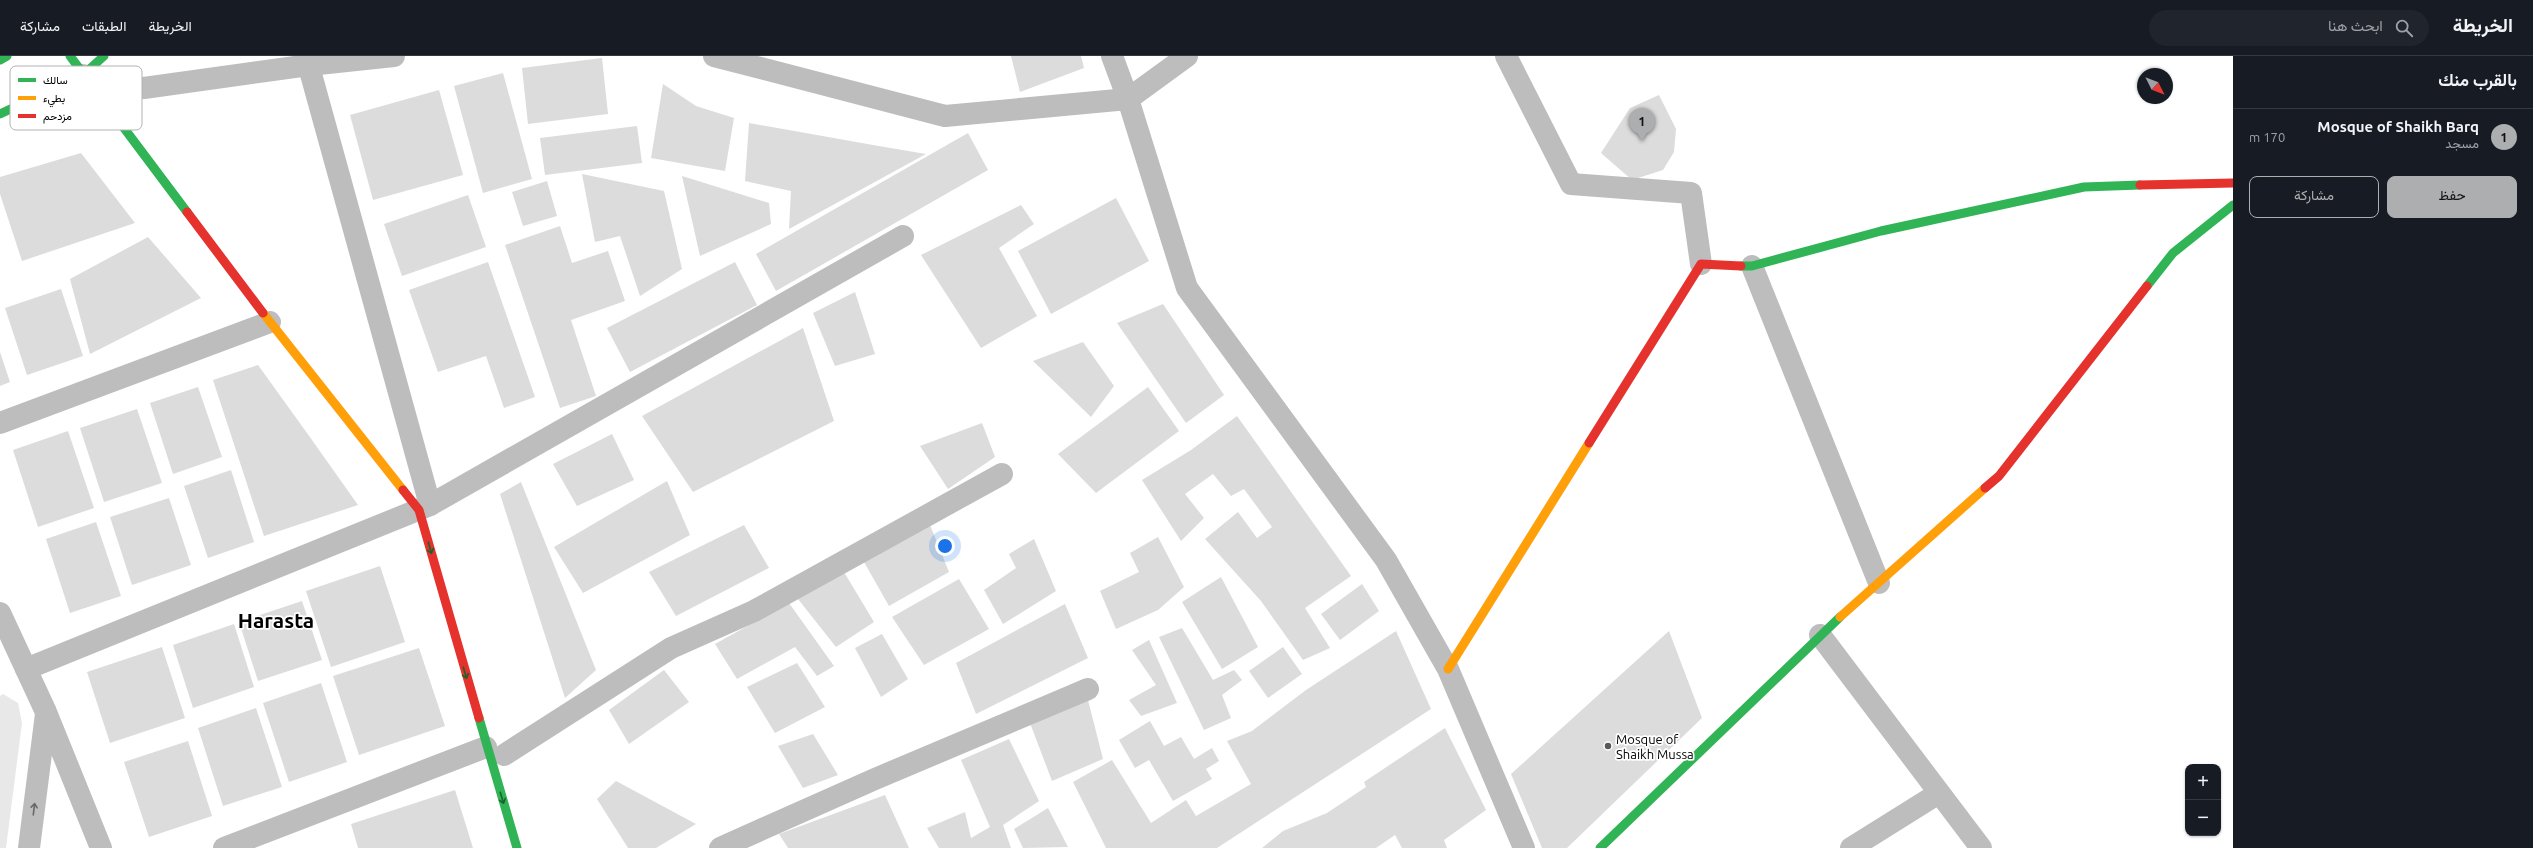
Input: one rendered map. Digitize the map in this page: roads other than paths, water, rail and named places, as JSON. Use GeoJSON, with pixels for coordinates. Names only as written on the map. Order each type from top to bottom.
{"type":"FeatureCollection","features":[{"type":"Feature","properties":{"kind":"street"},"geometry":{"type":"LineString","coordinates":[[0,60],[6,56]]}},
{"type":"Feature","properties":{"kind":"street"},"geometry":{"type":"LineString","coordinates":[[70,56],[77,66]]}},
{"type":"Feature","properties":{"kind":"street"},"geometry":{"type":"LineString","coordinates":[[93,66],[104,56]]}},
{"type":"Feature","properties":{"kind":"street"},"geometry":{"type":"LineString","coordinates":[[142,88],[308,60],[394,56]]}},
{"type":"Feature","properties":{"kind":"street"},"geometry":{"type":"LineString","coordinates":[[714,56],[945,116],[1128,99],[1187,56]]}},
{"type":"Feature","properties":{"kind":"street"},"geometry":{"type":"LineString","coordinates":[[1112,56],[1128,99],[1187,288],[1386,560],[1448,669],[1524,848]]}},
{"type":"Feature","properties":{"kind":"street"},"geometry":{"type":"LineString","coordinates":[[1448,669],[1701,264],[1691,193],[1571,184],[1506,56]]}},
{"type":"Feature","properties":{"kind":"street"},"geometry":{"type":"LineString","coordinates":[[308,60],[427,510],[500,753],[517,848]]}},
{"type":"Feature","properties":{"kind":"street"},"geometry":{"type":"LineString","coordinates":[[0,114],[10,109]]}},
{"type":"Feature","properties":{"kind":"street"},"geometry":{"type":"LineString","coordinates":[[125,130],[270,322],[427,510]]}},
{"type":"Feature","properties":{"kind":"street"},"geometry":{"type":"LineString","coordinates":[[1701,264],[1752,266],[1881,230],[2084,187],[2233,182]]}},
{"type":"Feature","properties":{"kind":"street"},"geometry":{"type":"LineString","coordinates":[[1600,848],[1820,635],[1999,476],[2173,253],[2233,205]]}},
{"type":"Feature","properties":{"kind":"street"},"geometry":{"type":"LineString","coordinates":[[26,669],[427,510],[903,236]]}},
{"type":"Feature","properties":{"kind":"street"},"geometry":{"type":"LineString","coordinates":[[1752,266],[1879,582]]}},
{"type":"Feature","properties":{"kind":"street"},"geometry":{"type":"LineString","coordinates":[[0,423],[270,322]]}},
{"type":"Feature","properties":{"kind":"street"},"geometry":{"type":"LineString","coordinates":[[224,848],[500,753],[671,648],[754,611],[1002,474]]}},
{"type":"Feature","properties":{"kind":"street"},"geometry":{"type":"LineString","coordinates":[[0,613],[46,712],[101,848]]}},
{"type":"Feature","properties":{"kind":"street"},"geometry":{"type":"LineString","coordinates":[[1820,635],[1980,848]]}},
{"type":"Feature","properties":{"kind":"street"},"geometry":{"type":"LineString","coordinates":[[720,848],[875,779],[1088,689]]}},
{"type":"Feature","properties":{"kind":"street"},"geometry":{"type":"LineString","coordinates":[[29,848],[46,712]]}},
{"type":"Feature","properties":{"kind":"street"},"geometry":{"type":"LineString","coordinates":[[1851,848],[1939,793]]}},
{"type":"Feature","properties":{"kind":"place","name":"Mosque of Shaikh Barq"},"geometry":{"type":"Point","coordinates":[1642,141]}},
{"type":"Feature","properties":{"kind":"place","name":"Mosque of Shaikh Mussa"},"geometry":{"type":"Point","coordinates":[1608,746]}},
{"type":"Feature","properties":{"kind":"district","name":"Harasta"},"geometry":{"type":"Point","coordinates":[276,621]}}]}
